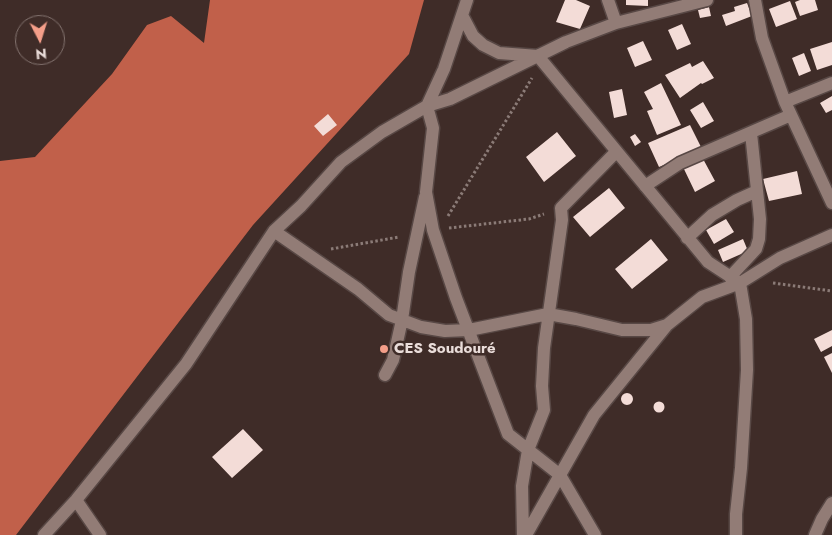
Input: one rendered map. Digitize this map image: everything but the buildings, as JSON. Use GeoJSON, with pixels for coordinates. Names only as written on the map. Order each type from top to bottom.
{"type":"FeatureCollection","features":[{"type":"Feature","properties":{"kind":"street"},"geometry":{"type":"LineString","coordinates":[[385,375],[393,360],[402,320],[409,272],[426,192],[433,128],[427,106],[444,69],[467,0]]}},
{"type":"Feature","properties":{"kind":"street"},"geometry":{"type":"LineString","coordinates":[[608,0],[616,23]]}},
{"type":"Feature","properties":{"kind":"street"},"geometry":{"type":"LineString","coordinates":[[44,535],[76,500],[186,364],[274,231],[301,206],[341,162],[382,132],[427,106],[450,99],[566,42],[616,23],[706,0]]}},
{"type":"Feature","properties":{"kind":"street"},"geometry":{"type":"LineString","coordinates":[[756,0],[762,38],[785,102],[832,203]]}},
{"type":"Feature","properties":{"kind":"street"},"geometry":{"type":"LineString","coordinates":[[462,15],[473,36],[483,45],[499,52],[538,56],[708,262],[735,280],[746,319],[747,370],[736,535]]}},
{"type":"Feature","properties":{"kind":"street"},"geometry":{"type":"LineString","coordinates":[[785,102],[832,83]]}},
{"type":"Feature","properties":{"kind":"street"},"geometry":{"type":"LineString","coordinates":[[645,186],[680,163],[791,115]]}},
{"type":"Feature","properties":{"kind":"street"},"geometry":{"type":"LineString","coordinates":[[735,280],[756,249],[760,219],[751,133]]}},
{"type":"Feature","properties":{"kind":"street"},"geometry":{"type":"LineString","coordinates":[[525,535],[522,486],[528,450],[544,410],[542,386],[548,314],[562,220],[561,208],[616,152]]}},
{"type":"Feature","properties":{"kind":"street"},"geometry":{"type":"LineString","coordinates":[[687,238],[712,215],[757,190]]}},
{"type":"Feature","properties":{"kind":"street"},"geometry":{"type":"LineString","coordinates":[[426,192],[433,230],[468,330],[508,434],[560,475],[594,535]]}},
{"type":"Feature","properties":{"kind":"street"},"geometry":{"type":"LineString","coordinates":[[274,231],[358,289],[389,315],[421,327],[445,331],[468,330],[548,314],[622,330],[651,330],[667,325]]}},
{"type":"Feature","properties":{"kind":"street"},"geometry":{"type":"LineString","coordinates":[[525,535],[594,415],[667,325],[702,297],[780,258],[832,235]]}},
{"type":"Feature","properties":{"kind":"street"},"geometry":{"type":"LineString","coordinates":[[76,500],[100,535]]}},
{"type":"Feature","properties":{"kind":"street"},"geometry":{"type":"LineString","coordinates":[[815,535],[832,503]]}},
{"type":"Feature","properties":{"kind":"path"},"geometry":{"type":"LineString","coordinates":[[433,230],[448,218],[534,76],[538,56]]}},
{"type":"Feature","properties":{"kind":"path"},"geometry":{"type":"LineString","coordinates":[[771,282],[832,291]]}},
{"type":"Feature","properties":{"kind":"shaded area"},"geometry":{"type":"Polygon","coordinates":[[[210,0],[424,0],[409,54],[253,225],[16,535],[0,535],[0,161],[35,157],[112,74],[147,25],[171,16],[204,43],[210,0]]]}},
{"type":"Feature","properties":{"kind":"place","name":"CES Soudouré"},"geometry":{"type":"Point","coordinates":[384,349]}}]}
